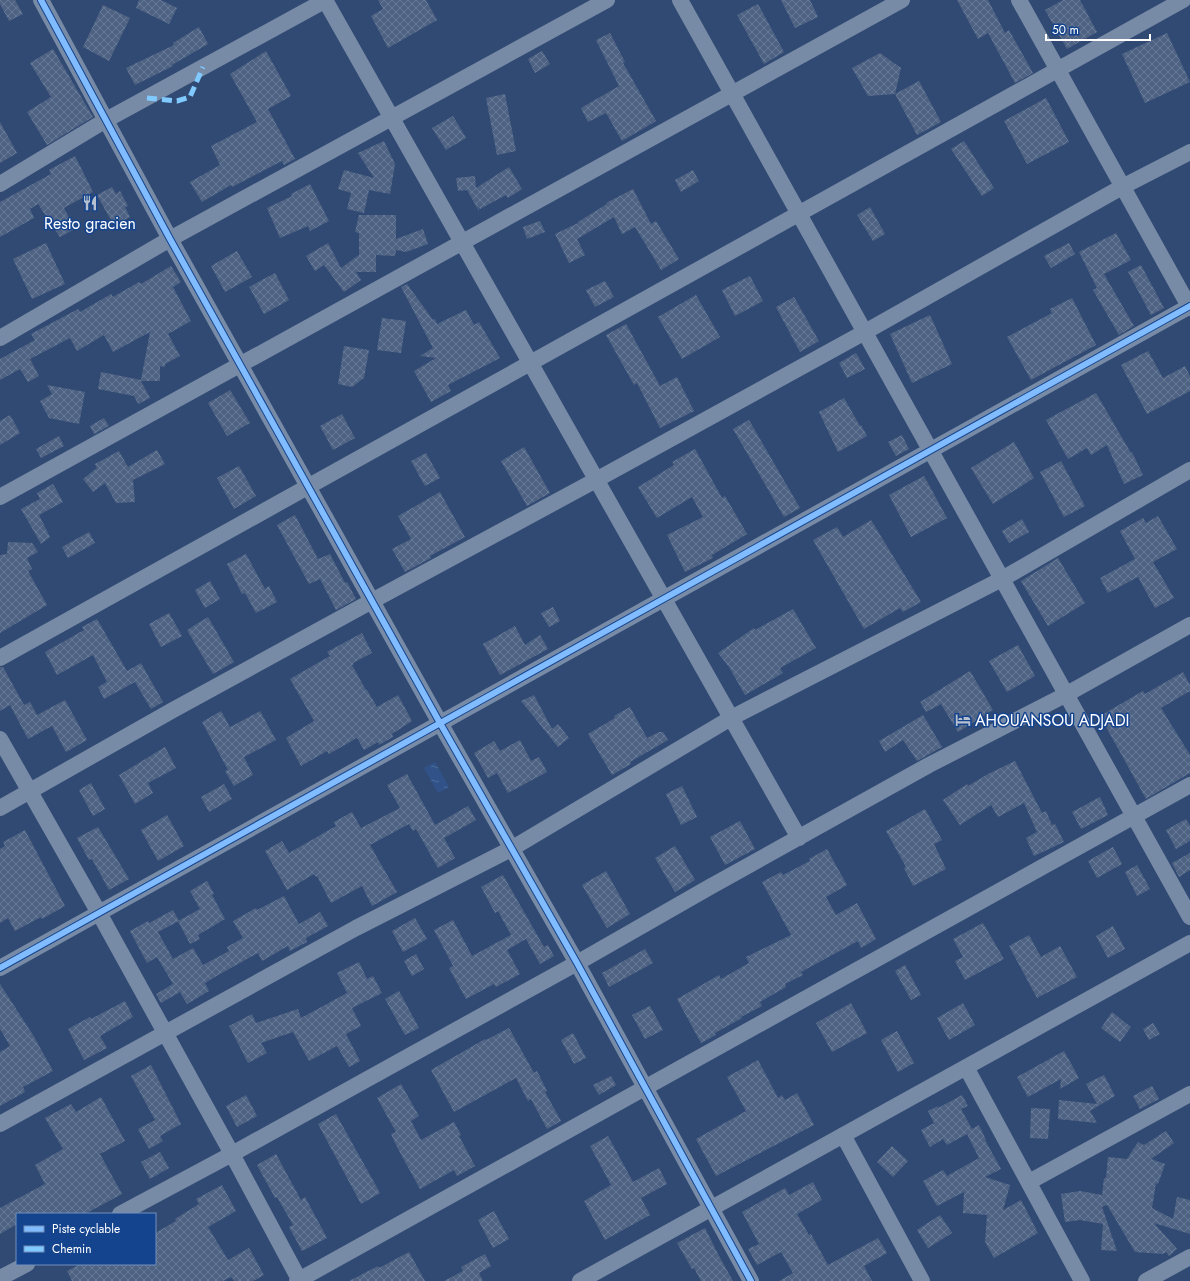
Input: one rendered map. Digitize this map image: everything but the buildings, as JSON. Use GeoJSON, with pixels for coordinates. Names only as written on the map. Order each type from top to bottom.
{"type":"FeatureCollection","features":[{"type":"Feature","properties":{"kind":"street"},"geometry":{"type":"LineString","coordinates":[[41,0],[170,239],[440,723],[577,963],[751,1281]]}},
{"type":"Feature","properties":{"kind":"street"},"geometry":{"type":"LineString","coordinates":[[0,184],[106,120],[325,0],[799,838]]}},
{"type":"Feature","properties":{"kind":"street"},"geometry":{"type":"LineString","coordinates":[[0,338],[170,239],[607,0]]}},
{"type":"Feature","properties":{"kind":"street"},"geometry":{"type":"LineString","coordinates":[[680,0],[1190,917]]}},
{"type":"Feature","properties":{"kind":"street"},"geometry":{"type":"LineString","coordinates":[[0,497],[902,0]]}},
{"type":"Feature","properties":{"kind":"street"},"geometry":{"type":"LineString","coordinates":[[0,968],[663,598],[1190,307],[1019,0]]}},
{"type":"Feature","properties":{"kind":"street"},"geometry":{"type":"LineString","coordinates":[[0,658],[1184,0]]}},
{"type":"Feature","properties":{"kind":"street"},"geometry":{"type":"LineString","coordinates":[[0,808],[173,710],[865,332],[1122,187],[1190,152]]}},
{"type":"Feature","properties":{"kind":"street"},"geometry":{"type":"LineString","coordinates":[[0,1124],[356,928],[511,849],[731,718],[1002,579],[1190,470]]}},
{"type":"Feature","properties":{"kind":"street"},"geometry":{"type":"LineString","coordinates":[[122,1213],[232,1154],[577,963],[928,765],[1067,694],[1190,625]]}},
{"type":"Feature","properties":{"kind":"street"},"geometry":{"type":"LineString","coordinates":[[0,739],[99,913],[232,1154],[299,1281],[1190,785]]}},
{"type":"Feature","properties":{"kind":"street"},"geometry":{"type":"LineString","coordinates":[[580,1281],[1190,943]]}},
{"type":"Feature","properties":{"kind":"street"},"geometry":{"type":"LineString","coordinates":[[966,1067],[1082,1281]]}},
{"type":"Feature","properties":{"kind":"street"},"geometry":{"type":"LineString","coordinates":[[1029,1182],[1190,1094]]}},
{"type":"Feature","properties":{"kind":"street"},"geometry":{"type":"LineString","coordinates":[[843,1135],[922,1281]]}},
{"type":"Feature","properties":{"kind":"street"},"geometry":{"type":"LineString","coordinates":[[1146,1281],[1190,1257]]}},
{"type":"Feature","properties":{"kind":"street"},"geometry":{"type":"LineString","coordinates":[[0,1278],[25,1265]]}},
{"type":"Feature","properties":{"kind":"water"},"geometry":{"type":"Polygon","coordinates":[[[435,762],[449,787],[438,793],[424,768],[435,762]]]}},
{"type":"Feature","properties":{"kind":"marked path"},"geometry":{"type":"LineString","coordinates":[[147,98],[177,101],[190,97],[203,67]]}},
{"type":"Feature","properties":{"kind":"cycle path"},"geometry":{"type":"LineString","coordinates":[[41,0],[170,239],[440,723],[577,963],[751,1281]]}},
{"type":"Feature","properties":{"kind":"cycle path"},"geometry":{"type":"LineString","coordinates":[[0,968],[1190,306]]}},
{"type":"Feature","properties":{"kind":"place","name":"Resto gracien"},"geometry":{"type":"Point","coordinates":[90,203]}},
{"type":"Feature","properties":{"kind":"place","name":"AHOUANSOU ADJADI"},"geometry":{"type":"Point","coordinates":[963,720]}}]}
